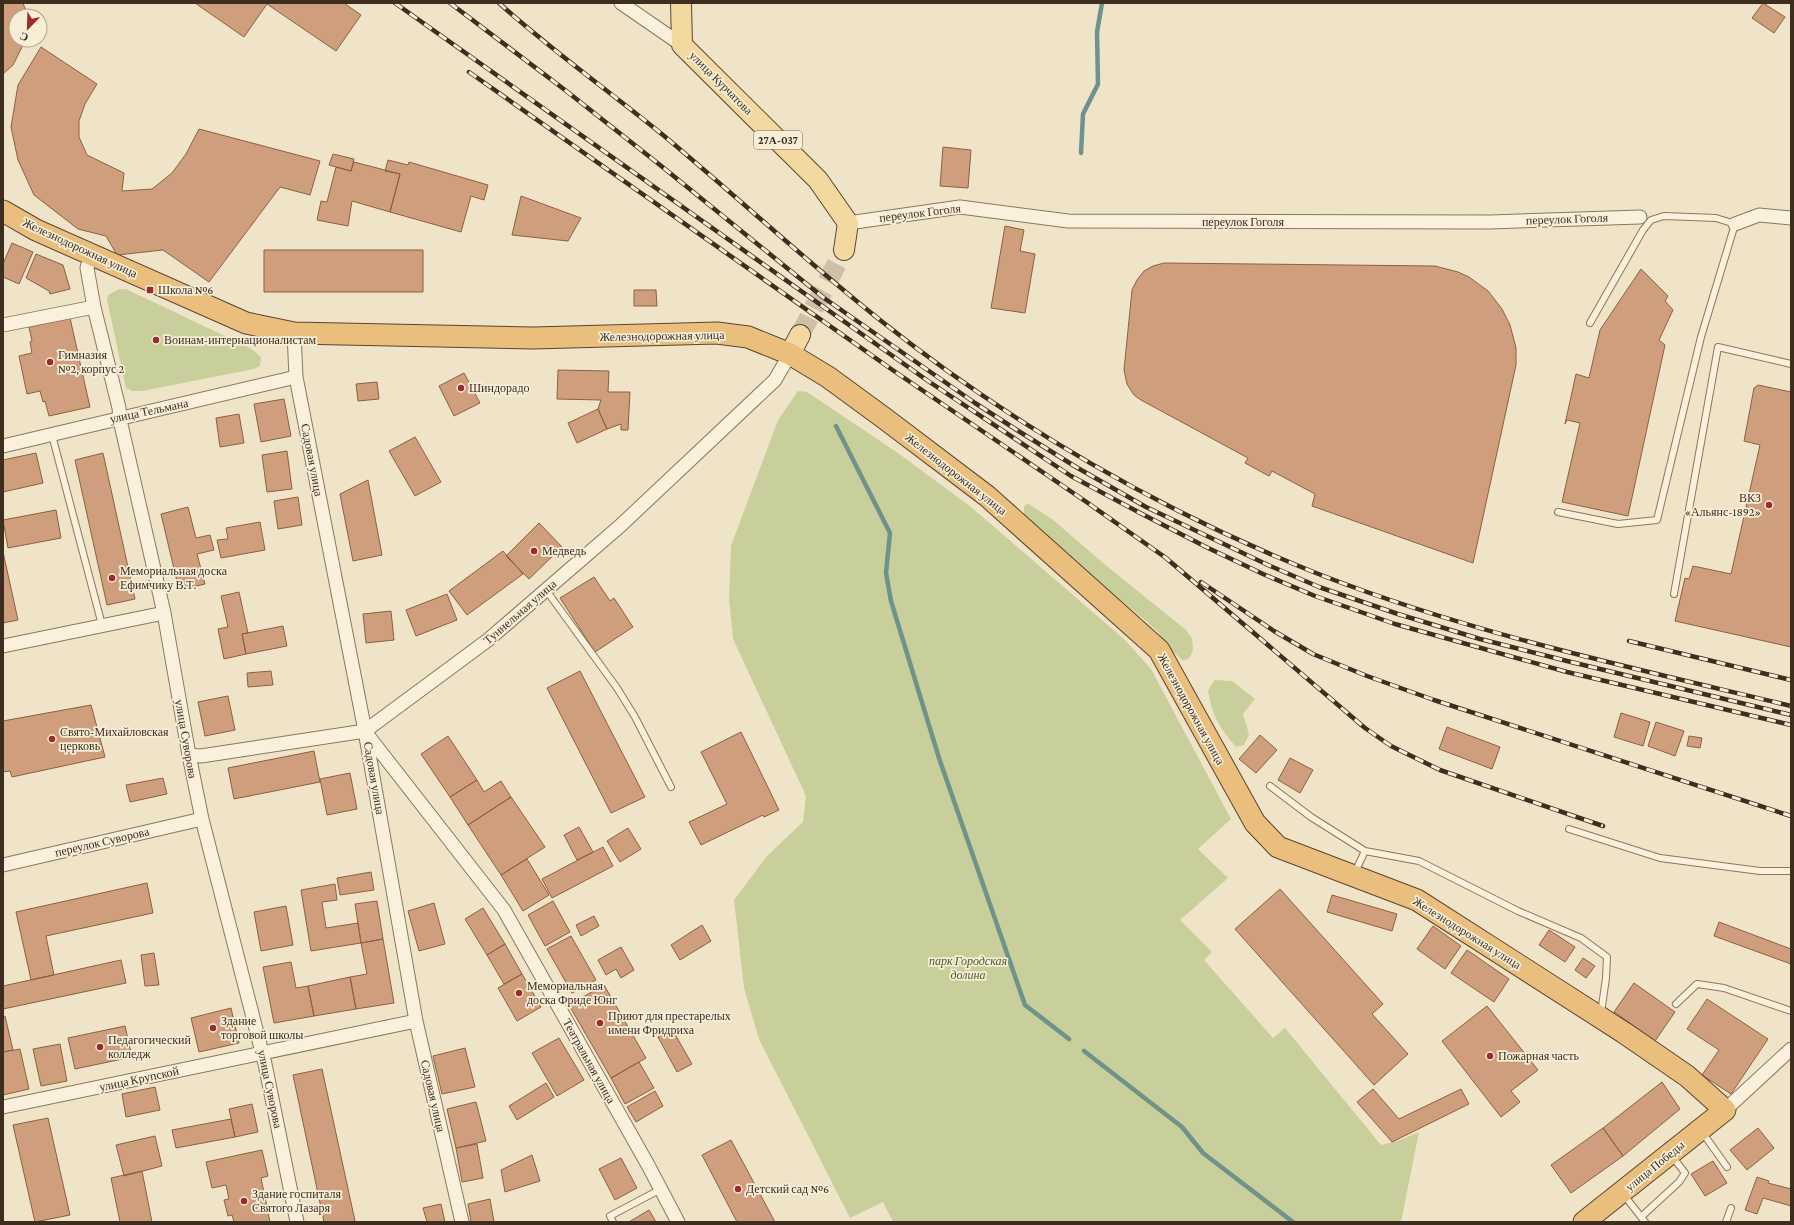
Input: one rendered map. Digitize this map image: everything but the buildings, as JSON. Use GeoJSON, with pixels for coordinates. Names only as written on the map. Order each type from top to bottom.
{"type":"FeatureCollection","features":[{"type":"Feature","properties":{"kind":"highway","name":"Железнодорожная улица"},"geometry":{"type":"LineString","coordinates":[[3,211],[36,230],[90,255],[246,323],[294,333],[533,338],[717,333],[748,337],[790,354],[828,377],[987,496],[1158,650],[1254,823],[1278,847],[1417,900],[1600,1017],[1687,1076],[1725,1110]]}},
{"type":"Feature","properties":{"kind":"highway","name":"улица Победы"},"geometry":{"type":"LineString","coordinates":[[1584,1222],[1725,1110]]}},
{"type":"Feature","properties":{"kind":"main road","name":"улица Курчатова"},"geometry":{"type":"LineString","coordinates":[[681,3],[682,45],[818,180],[848,223]]}},
{"type":"Feature","properties":{"kind":"main road"},"geometry":{"type":"LineString","coordinates":[[844,250],[848,223]]}},
{"type":"Feature","properties":{"kind":"main road"},"geometry":{"type":"LineString","coordinates":[[790,354],[800,335]]}},
{"type":"Feature","properties":{"kind":"street"},"geometry":{"type":"LineString","coordinates":[[621,3],[682,45]]}},
{"type":"Feature","properties":{"kind":"street","name":"переулок Гоголя"},"geometry":{"type":"LineString","coordinates":[[848,223],[960,207],[1068,221],[1490,222],[1640,217]]}},
{"type":"Feature","properties":{"kind":"street"},"geometry":{"type":"LineString","coordinates":[[1735,224],[1759,215],[1791,218]]}},
{"type":"Feature","properties":{"kind":"street","name":"улица Суворова"},"geometry":{"type":"LineString","coordinates":[[90,255],[87,268],[94,307],[119,408],[120,420],[164,613],[202,819],[262,1053],[297,1222]]}},
{"type":"Feature","properties":{"kind":"street"},"geometry":{"type":"LineString","coordinates":[[3,325],[80,308],[94,307]]}},
{"type":"Feature","properties":{"kind":"street","name":"Садовая улица"},"geometry":{"type":"LineString","coordinates":[[294,333],[296,377],[365,731],[416,1021],[462,1222]]}},
{"type":"Feature","properties":{"kind":"street","name":"Туннельная улица"},"geometry":{"type":"LineString","coordinates":[[189,755],[201,756],[365,731],[488,640],[620,526],[775,380],[790,354]]}},
{"type":"Feature","properties":{"kind":"street","name":"улица Тельмана"},"geometry":{"type":"LineString","coordinates":[[3,446],[104,421],[120,420],[296,377]]}},
{"type":"Feature","properties":{"kind":"street"},"geometry":{"type":"LineString","coordinates":[[3,646],[164,613]]}},
{"type":"Feature","properties":{"kind":"street","name":"Театральная улица"},"geometry":{"type":"LineString","coordinates":[[365,731],[504,910],[661,1189],[678,1222]]}},
{"type":"Feature","properties":{"kind":"street","name":"переулок Суворова"},"geometry":{"type":"LineString","coordinates":[[3,865],[202,819]]}},
{"type":"Feature","properties":{"kind":"street","name":"улица Крупской"},"geometry":{"type":"LineString","coordinates":[[3,1107],[416,1021]]}},
{"type":"Feature","properties":{"kind":"street"},"geometry":{"type":"LineString","coordinates":[[1725,1110],[1791,1049]]}},
{"type":"Feature","properties":{"kind":"lane"},"geometry":{"type":"LineString","coordinates":[[1558,512],[1618,524],[1657,520],[1701,337],[1735,224],[1716,218],[1664,216],[1651,220],[1643,230],[1590,322]]}},
{"type":"Feature","properties":{"kind":"lane"},"geometry":{"type":"LineString","coordinates":[[1674,594],[1718,347],[1791,364]]}},
{"type":"Feature","properties":{"kind":"lane"},"geometry":{"type":"LineString","coordinates":[[52,435],[102,625]]}},
{"type":"Feature","properties":{"kind":"lane"},"geometry":{"type":"LineString","coordinates":[[546,590],[617,688],[635,717],[671,787]]}},
{"type":"Feature","properties":{"kind":"lane"},"geometry":{"type":"LineString","coordinates":[[1270,786],[1311,816],[1365,851],[1420,861],[1518,911],[1581,938],[1607,957],[1606,978],[1600,1017]]}},
{"type":"Feature","properties":{"kind":"lane"},"geometry":{"type":"LineString","coordinates":[[1569,829],[1660,858],[1760,871],[1791,871]]}},
{"type":"Feature","properties":{"kind":"lane"},"geometry":{"type":"LineString","coordinates":[[1354,876],[1365,851]]}},
{"type":"Feature","properties":{"kind":"lane"},"geometry":{"type":"LineString","coordinates":[[1676,1004],[1697,984],[1724,988],[1791,1011]]}},
{"type":"Feature","properties":{"kind":"lane"},"geometry":{"type":"LineString","coordinates":[[1700,1129],[1727,1167]]}},
{"type":"Feature","properties":{"kind":"lane"},"geometry":{"type":"LineString","coordinates":[[1622,1192],[1643,1219],[1679,1182],[1684,1173],[1670,1154]]}},
{"type":"Feature","properties":{"kind":"lane"},"geometry":{"type":"LineString","coordinates":[[613,1222],[610,1216],[661,1189]]}},
{"type":"Feature","properties":{"kind":"lane"},"geometry":{"type":"LineString","coordinates":[[1726,1222],[1731,1208]]}},
{"type":"Feature","properties":{"kind":"green space"},"geometry":{"type":"Polygon","coordinates":[[[119,289],[126,289],[250,348],[261,357],[260,366],[254,369],[142,391],[132,391],[126,388],[107,300],[108,295],[119,289]]]}},
{"type":"Feature","properties":{"kind":"green space","name":"парк Городская долина"},"geometry":{"type":"Polygon","coordinates":[[[798,391],[807,392],[898,453],[971,507],[1125,640],[1151,669],[1231,819],[1198,849],[1228,878],[1180,920],[1212,952],[1204,960],[1273,1038],[1285,1028],[1381,1145],[1403,1139],[1419,1132],[1401,1222],[893,1222],[883,1202],[850,1218],[759,1039],[744,988],[734,900],[767,856],[803,822],[806,796],[733,639],[729,598],[731,546],[778,420],[798,391]]]}},
{"type":"Feature","properties":{"kind":"green space"},"geometry":{"type":"Polygon","coordinates":[[[1027,503],[1052,519],[1103,563],[1186,630],[1192,638],[1193,650],[1190,657],[1186,660],[1182,660],[1170,649],[1158,632],[1111,592],[1089,577],[1024,516],[1024,507],[1027,503]]]}},
{"type":"Feature","properties":{"kind":"green space"},"geometry":{"type":"Polygon","coordinates":[[[1215,680],[1232,681],[1255,699],[1243,714],[1249,734],[1244,745],[1236,747],[1225,734],[1217,721],[1211,706],[1208,690],[1215,680]]]}},
{"type":"Feature","properties":{"kind":"waterway"},"geometry":{"type":"LineString","coordinates":[[1081,153],[1083,114],[1098,84],[1097,32],[1102,3]]}},
{"type":"Feature","properties":{"kind":"waterway"},"geometry":{"type":"LineString","coordinates":[[836,426],[890,533],[886,573],[891,601],[939,758],[1025,1005],[1069,1039]]}},
{"type":"Feature","properties":{"kind":"waterway"},"geometry":{"type":"LineString","coordinates":[[1084,1051],[1182,1127],[1203,1153],[1293,1222]]}},
{"type":"Feature","properties":{"kind":"tunnel"},"geometry":{"type":"LineString","coordinates":[[800,335],[844,250]]}},
{"type":"Feature","properties":{"kind":"railway"},"geometry":{"type":"LineString","coordinates":[[395,3],[928,381],[1071,476],[1142,514],[1263,574],[1315,596],[1395,624],[1567,672],[1791,725]]}},
{"type":"Feature","properties":{"kind":"railway"},"geometry":{"type":"LineString","coordinates":[[450,3],[565,90],[824,298],[975,403],[1076,467],[1146,507],[1268,565],[1319,587],[1398,614],[1480,639],[1791,715]]}},
{"type":"Feature","properties":{"kind":"railway"},"geometry":{"type":"LineString","coordinates":[[499,3],[560,54],[663,135],[852,298],[930,359],[1036,430],[1091,464],[1147,495],[1262,551],[1378,596],[1436,615],[1554,648],[1791,706]]}},
{"type":"Feature","properties":{"kind":"railway"},"geometry":{"type":"LineString","coordinates":[[469,72],[894,371],[1166,558],[1365,728],[1391,746],[1440,770],[1603,826]]}},
{"type":"Feature","properties":{"kind":"railway"},"geometry":{"type":"LineString","coordinates":[[1201,582],[1274,631],[1313,654],[1367,676],[1434,700],[1791,816]]}},
{"type":"Feature","properties":{"kind":"railway"},"geometry":{"type":"LineString","coordinates":[[1629,641],[1791,680]]}},
{"type":"Feature","properties":{"kind":"place","name":"Школа №6"},"geometry":{"type":"Point","coordinates":[150,290]}},
{"type":"Feature","properties":{"kind":"place","name":"Воинам-интернационалистам"},"geometry":{"type":"Point","coordinates":[156,340]}},
{"type":"Feature","properties":{"kind":"place","name":"Гимназия №2, корпус 2"},"geometry":{"type":"Point","coordinates":[50,362]}},
{"type":"Feature","properties":{"kind":"place","name":"Шиндорадо"},"geometry":{"type":"Point","coordinates":[461,388]}},
{"type":"Feature","properties":{"kind":"place","name":"ВКЗ «Альянс-1892»"},"geometry":{"type":"Point","coordinates":[1769,505]}},
{"type":"Feature","properties":{"kind":"place","name":"Медведь"},"geometry":{"type":"Point","coordinates":[534,551]}},
{"type":"Feature","properties":{"kind":"place","name":"Мемориальная доска Ефимчику В.Т."},"geometry":{"type":"Point","coordinates":[112,578]}},
{"type":"Feature","properties":{"kind":"place","name":"Свято-Михайловская церковь"},"geometry":{"type":"Point","coordinates":[52,739]}},
{"type":"Feature","properties":{"kind":"place","name":"Мемориальная доска Фриде Юнг"},"geometry":{"type":"Point","coordinates":[519,993]}},
{"type":"Feature","properties":{"kind":"place","name":"Приют для престарелых имени Фридриха"},"geometry":{"type":"Point","coordinates":[600,1023]}},
{"type":"Feature","properties":{"kind":"place","name":"Здание торговой школы"},"geometry":{"type":"Point","coordinates":[213,1028]}},
{"type":"Feature","properties":{"kind":"place","name":"Педагогический колледж"},"geometry":{"type":"Point","coordinates":[100,1047]}},
{"type":"Feature","properties":{"kind":"place","name":"Пожарная часть"},"geometry":{"type":"Point","coordinates":[1490,1056]}},
{"type":"Feature","properties":{"kind":"place","name":"Детский сад №6"},"geometry":{"type":"Point","coordinates":[738,1189]}},
{"type":"Feature","properties":{"kind":"place","name":"Здание госпиталя Святого Лазаря"},"geometry":{"type":"Point","coordinates":[244,1201]}}]}
